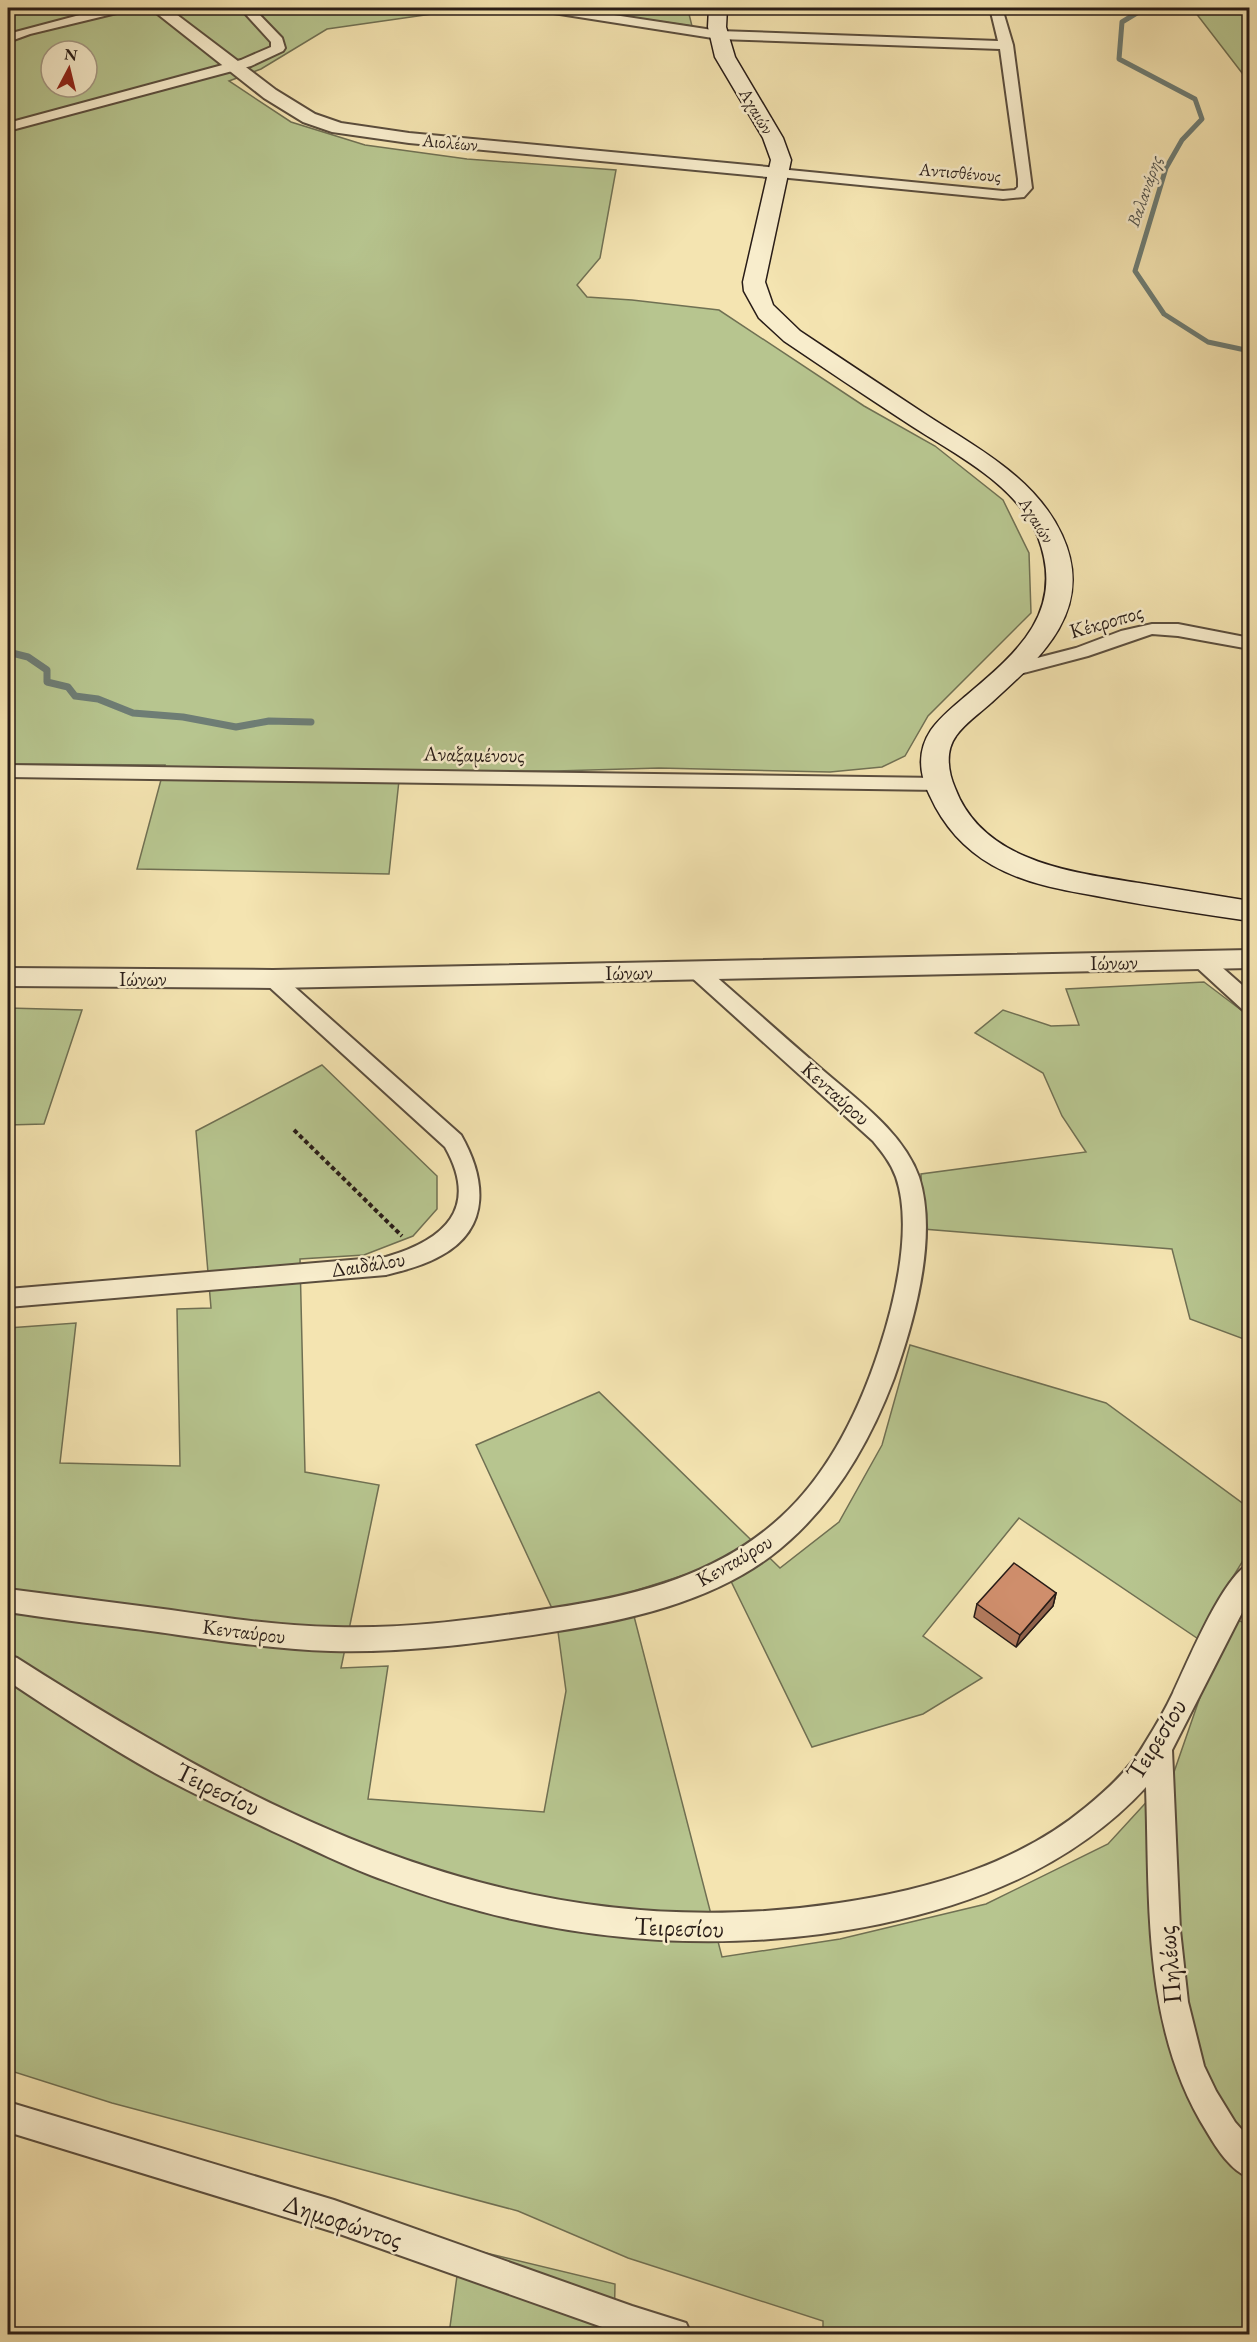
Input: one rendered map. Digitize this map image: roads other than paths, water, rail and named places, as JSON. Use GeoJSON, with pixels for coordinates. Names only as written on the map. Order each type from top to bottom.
{"type":"FeatureCollection","features":[{"type":"Feature","properties":{"kind":"main road","name":"Αχαιών"},"geometry":{"type":"LineString","coordinates":[[718,8],[719,35],[731,68],[778,148],[781,160],[754,282],[758,300],[769,316],[804,344],[1006,479],[1036,511],[1049,534],[1059,565],[1060,589],[1056,611],[1046,632],[1012,670],[955,720],[943,735],[937,748],[934,764],[947,802],[970,834],[987,849],[1021,867],[1098,886],[1250,911]]}},
{"type":"Feature","properties":{"kind":"street"},"geometry":{"type":"LineString","coordinates":[[8,38],[26,31],[120,8]]}},
{"type":"Feature","properties":{"kind":"street","name":"Αιολέων"},"geometry":{"type":"LineString","coordinates":[[158,8],[297,112],[338,128],[409,138],[779,173]]}},
{"type":"Feature","properties":{"kind":"street"},"geometry":{"type":"LineString","coordinates":[[8,127],[262,57],[279,46],[246,8]]}},
{"type":"Feature","properties":{"kind":"street"},"geometry":{"type":"LineString","coordinates":[[547,8],[719,35],[1006,45]]}},
{"type":"Feature","properties":{"kind":"street","name":"Αντισθένους"},"geometry":{"type":"LineString","coordinates":[[779,173],[1003,195],[1019,194],[1025,188],[1025,179],[1006,45],[996,8]]}},
{"type":"Feature","properties":{"kind":"street"},"geometry":{"type":"LineString","coordinates":[[26,31],[43,15]]}},
{"type":"Feature","properties":{"kind":"street","name":"Κέκροπος"},"geometry":{"type":"LineString","coordinates":[[1012,670],[1082,652],[1127,635],[1152,629],[1187,631],[1250,644]]}},
{"type":"Feature","properties":{"kind":"street","name":"Αναξαμένους"},"geometry":{"type":"LineString","coordinates":[[8,771],[939,784]]}},
{"type":"Feature","properties":{"kind":"street","name":"Ιώνων"},"geometry":{"type":"LineString","coordinates":[[8,977],[273,979],[1250,959]]}},
{"type":"Feature","properties":{"kind":"street"},"geometry":{"type":"LineString","coordinates":[[1201,960],[1250,1005]]}},
{"type":"Feature","properties":{"kind":"street","name":"Κενταύρου"},"geometry":{"type":"LineString","coordinates":[[8,1601],[287,1637],[336,1639],[440,1635],[567,1618],[647,1601],[707,1580],[743,1559],[788,1527],[807,1508],[839,1464],[879,1386],[898,1327],[906,1289],[913,1214],[912,1197],[900,1161],[881,1135],[698,971]]}},
{"type":"Feature","properties":{"kind":"street","name":"Δαιδάλου"},"geometry":{"type":"LineString","coordinates":[[8,1298],[386,1266],[424,1253],[448,1239],[463,1220],[470,1197],[465,1162],[453,1141],[273,979]]}},
{"type":"Feature","properties":{"kind":"street","name":"Τειρεσίου"},"geometry":{"type":"LineString","coordinates":[[8,1667],[149,1755],[275,1818],[387,1868],[431,1884],[523,1908],[596,1921],[661,1929],[745,1929],[836,1918],[940,1896],[985,1881],[1054,1847],[1107,1807],[1136,1777],[1158,1746],[1227,1611],[1250,1575]]}},
{"type":"Feature","properties":{"kind":"street","name":"Πηλέως"},"geometry":{"type":"LineString","coordinates":[[1158,1746],[1166,1961],[1178,2034],[1186,2063],[1205,2105],[1234,2147],[1250,2163]]}},
{"type":"Feature","properties":{"kind":"street","name":"Δημοφώντος"},"geometry":{"type":"LineString","coordinates":[[8,2117],[334,2216],[632,2322],[675,2334]]}},
{"type":"Feature","properties":{"kind":"waterway","name":"Βαλανάρης"},"geometry":{"type":"LineString","coordinates":[[1145,8],[1122,22],[1119,59],[1195,99],[1202,119],[1182,140],[1166,168],[1135,271],[1164,314],[1208,342],[1250,351]]}},
{"type":"Feature","properties":{"kind":"waterway"},"geometry":{"type":"LineString","coordinates":[[8,652],[28,657],[47,670],[47,682],[68,687],[75,696],[98,699],[133,713],[183,717],[236,727],[269,721],[311,722]]}}]}
